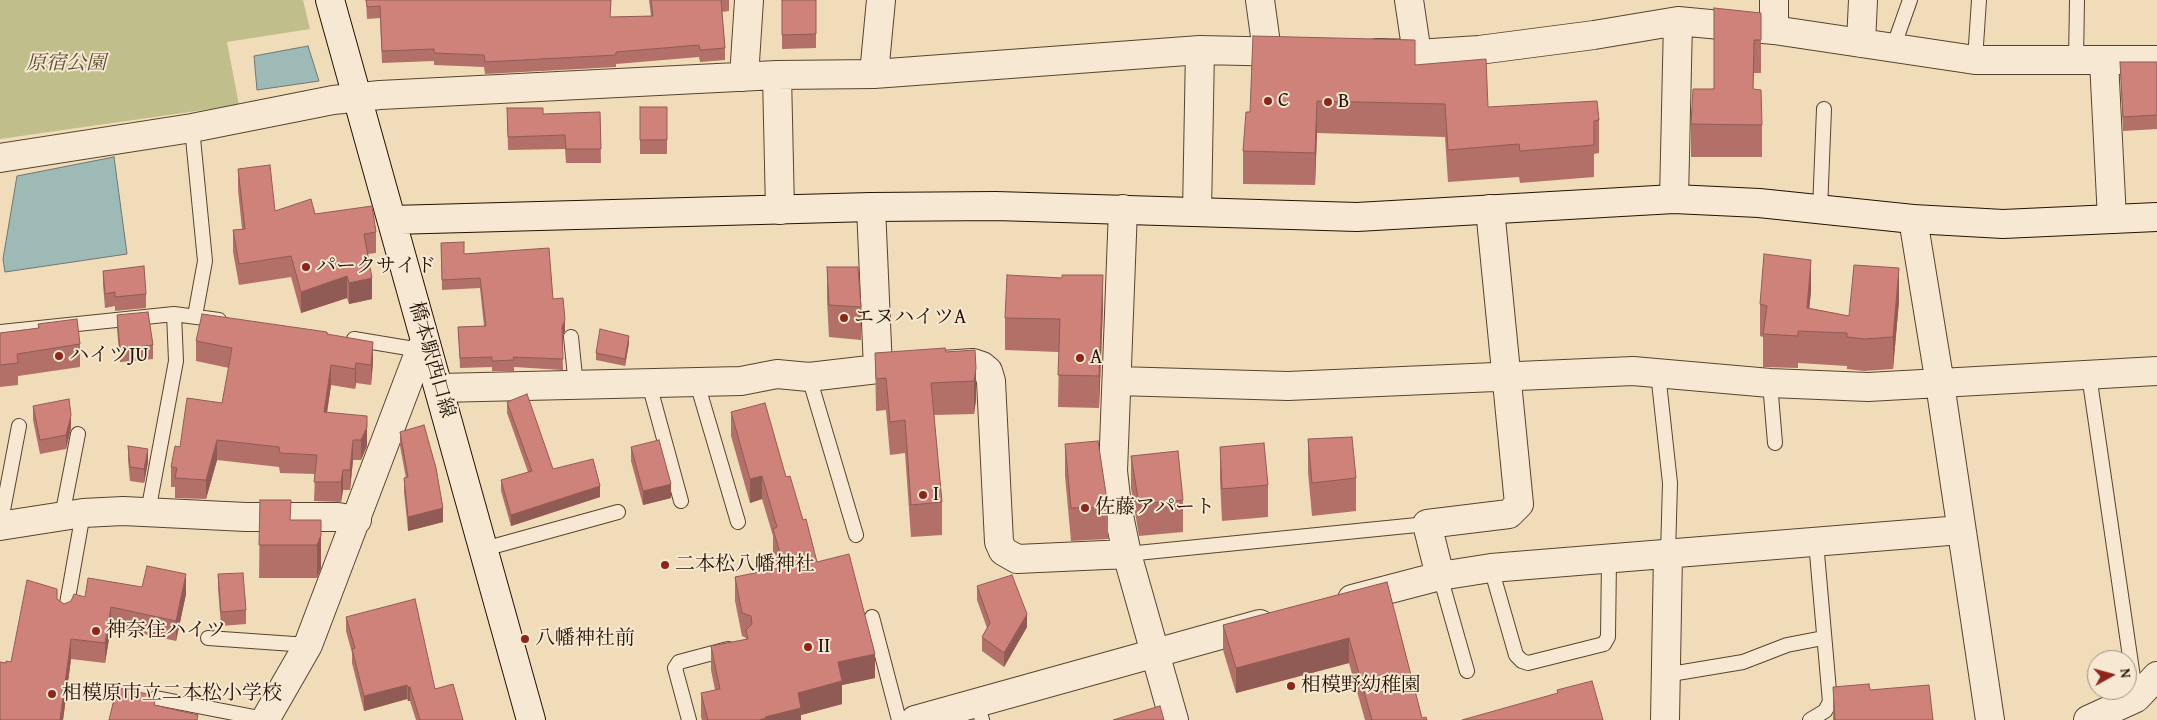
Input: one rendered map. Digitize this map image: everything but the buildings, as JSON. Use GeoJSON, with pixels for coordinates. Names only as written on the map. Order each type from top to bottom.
{"type":"FeatureCollection","features":[{"type":"Feature","properties":{"kind":"street","name":"橋本駅西口線"},"geometry":{"type":"LineString","coordinates":[[330,0],[392,220],[423,348],[439,388],[532,720]]}},
{"type":"Feature","properties":{"kind":"street"},"geometry":{"type":"LineString","coordinates":[[744,77],[749,0]]}},
{"type":"Feature","properties":{"kind":"street"},"geometry":{"type":"LineString","coordinates":[[874,74],[881,0]]}},
{"type":"Feature","properties":{"kind":"street"},"geometry":{"type":"LineString","coordinates":[[1260,0],[1267,52]]}},
{"type":"Feature","properties":{"kind":"street"},"geometry":{"type":"LineString","coordinates":[[1409,0],[1417,54]]}},
{"type":"Feature","properties":{"kind":"street"},"geometry":{"type":"LineString","coordinates":[[1774,0],[1774,30]]}},
{"type":"Feature","properties":{"kind":"street"},"geometry":{"type":"LineString","coordinates":[[1861,43],[1863,0]]}},
{"type":"Feature","properties":{"kind":"street"},"geometry":{"type":"LineString","coordinates":[[1674,199],[1678,21]]}},
{"type":"Feature","properties":{"kind":"street"},"geometry":{"type":"LineString","coordinates":[[1357,53],[1417,54],[1479,50],[1594,35],[1678,21],[1774,30],[1975,60],[2157,60]]}},
{"type":"Feature","properties":{"kind":"street"},"geometry":{"type":"LineString","coordinates":[[1197,212],[1200,50]]}},
{"type":"Feature","properties":{"kind":"street"},"geometry":{"type":"LineString","coordinates":[[0,160],[192,128],[356,97],[777,75],[874,74],[1200,50],[1317,52]]}},
{"type":"Feature","properties":{"kind":"street"},"geometry":{"type":"LineString","coordinates":[[2104,61],[2112,219]]}},
{"type":"Feature","properties":{"kind":"street"},"geometry":{"type":"LineString","coordinates":[[777,75],[780,210]]}},
{"type":"Feature","properties":{"kind":"street"},"geometry":{"type":"LineString","coordinates":[[392,220],[871,207],[996,206],[1358,217],[1674,199],[1759,203],[1912,219],[2003,224],[2157,217]]}},
{"type":"Feature","properties":{"kind":"street"},"geometry":{"type":"LineString","coordinates":[[871,207],[878,369]]}},
{"type":"Feature","properties":{"kind":"street"},"geometry":{"type":"LineString","coordinates":[[1122,209],[1118,381],[1113,471],[1117,506],[1127,554],[1174,720]]}},
{"type":"Feature","properties":{"kind":"street"},"geometry":{"type":"LineString","coordinates":[[1440,576],[1427,524],[1509,514],[1519,504],[1490,209]]}},
{"type":"Feature","properties":{"kind":"street"},"geometry":{"type":"LineString","coordinates":[[1912,219],[1940,384],[1990,720]]}},
{"type":"Feature","properties":{"kind":"street"},"geometry":{"type":"LineString","coordinates":[[265,719],[308,645],[423,348]]}},
{"type":"Feature","properties":{"kind":"street"},"geometry":{"type":"LineString","coordinates":[[439,388],[741,381],[777,374],[809,377],[878,369],[974,363],[988,371],[991,381],[999,542],[1003,551],[1017,559],[1127,554]]}},
{"type":"Feature","properties":{"kind":"street"},"geometry":{"type":"LineString","coordinates":[[1118,381],[1288,386],[1506,375],[1634,371],[1770,383],[1843,387],[1940,384],[2157,371]]}},
{"type":"Feature","properties":{"kind":"street"},"geometry":{"type":"LineString","coordinates":[[0,526],[72,514],[148,512],[246,517],[338,517],[357,520]]}},
{"type":"Feature","properties":{"kind":"street"},"geometry":{"type":"LineString","coordinates":[[1324,606],[1440,576],[1491,568],[1961,530]]}},
{"type":"Feature","properties":{"kind":"street"},"geometry":{"type":"LineString","coordinates":[[1665,720],[1668,554]]}},
{"type":"Feature","properties":{"kind":"street"},"geometry":{"type":"LineString","coordinates":[[915,720],[980,711],[1155,652],[1286,617]]}},
{"type":"Feature","properties":{"kind":"street"},"geometry":{"type":"LineString","coordinates":[[2137,697],[2157,676]]}},
{"type":"Feature","properties":{"kind":"street"},"geometry":{"type":"LineString","coordinates":[[2088,720],[2132,700]]}},
{"type":"Feature","properties":{"kind":"lane"},"geometry":{"type":"LineString","coordinates":[[1893,48],[1910,0]]}},
{"type":"Feature","properties":{"kind":"lane"},"geometry":{"type":"LineString","coordinates":[[1975,60],[1978,0]]}},
{"type":"Feature","properties":{"kind":"lane"},"geometry":{"type":"LineString","coordinates":[[2076,61],[2077,0]]}},
{"type":"Feature","properties":{"kind":"lane"},"geometry":{"type":"LineString","coordinates":[[1820,210],[1824,109]]}},
{"type":"Feature","properties":{"kind":"lane"},"geometry":{"type":"LineString","coordinates":[[192,128],[205,261],[195,316]]}},
{"type":"Feature","properties":{"kind":"lane"},"geometry":{"type":"LineString","coordinates":[[148,512],[176,361],[174,314]]}},
{"type":"Feature","properties":{"kind":"lane"},"geometry":{"type":"LineString","coordinates":[[0,332],[174,314],[234,322]]}},
{"type":"Feature","properties":{"kind":"lane"},"geometry":{"type":"LineString","coordinates":[[339,337],[423,348]]}},
{"type":"Feature","properties":{"kind":"lane"},"geometry":{"type":"LineString","coordinates":[[571,337],[576,386]]}},
{"type":"Feature","properties":{"kind":"lane"},"geometry":{"type":"LineString","coordinates":[[1658,373],[1670,483],[1668,554]]}},
{"type":"Feature","properties":{"kind":"lane"},"geometry":{"type":"LineString","coordinates":[[2089,375],[2129,650]]}},
{"type":"Feature","properties":{"kind":"lane"},"geometry":{"type":"LineString","coordinates":[[809,377],[856,535]]}},
{"type":"Feature","properties":{"kind":"lane"},"geometry":{"type":"LineString","coordinates":[[697,383],[738,522]]}},
{"type":"Feature","properties":{"kind":"lane"},"geometry":{"type":"LineString","coordinates":[[1770,383],[1775,443]]}},
{"type":"Feature","properties":{"kind":"lane"},"geometry":{"type":"LineString","coordinates":[[649,384],[681,501]]}},
{"type":"Feature","properties":{"kind":"lane"},"geometry":{"type":"LineString","coordinates":[[0,526],[19,426]]}},
{"type":"Feature","properties":{"kind":"lane"},"geometry":{"type":"LineString","coordinates":[[65,615],[78,434]]}},
{"type":"Feature","properties":{"kind":"lane"},"geometry":{"type":"LineString","coordinates":[[484,549],[618,512]]}},
{"type":"Feature","properties":{"kind":"lane"},"geometry":{"type":"LineString","coordinates":[[1127,554],[1427,524]]}},
{"type":"Feature","properties":{"kind":"lane"},"geometry":{"type":"LineString","coordinates":[[1810,720],[1825,711],[1830,702],[1816,542]]}},
{"type":"Feature","properties":{"kind":"lane"},"geometry":{"type":"LineString","coordinates":[[1491,568],[1516,655],[1522,661],[1528,663],[1604,644],[1608,637],[1609,558]]}},
{"type":"Feature","properties":{"kind":"lane"},"geometry":{"type":"LineString","coordinates":[[1440,576],[1467,671]]}},
{"type":"Feature","properties":{"kind":"lane"},"geometry":{"type":"LineString","coordinates":[[872,617],[899,720]]}},
{"type":"Feature","properties":{"kind":"lane"},"geometry":{"type":"LineString","coordinates":[[208,638],[308,645]]}},
{"type":"Feature","properties":{"kind":"lane"},"geometry":{"type":"LineString","coordinates":[[1665,675],[1743,662],[1787,645],[1823,638]]}},
{"type":"Feature","properties":{"kind":"lane"},"geometry":{"type":"LineString","coordinates":[[689,720],[675,668],[679,662],[744,645]]}},
{"type":"Feature","properties":{"kind":"lane"},"geometry":{"type":"LineString","coordinates":[[156,698],[265,719]]}},
{"type":"Feature","properties":{"kind":"green space","name":"原宿公園"},"geometry":{"type":"Polygon","coordinates":[[[0,0],[303,0],[310,29],[227,42],[239,105],[0,139],[0,0]]]}},
{"type":"Feature","properties":{"kind":"water"},"geometry":{"type":"Polygon","coordinates":[[[308,46],[319,81],[257,90],[254,56],[308,46]]]}},
{"type":"Feature","properties":{"kind":"water"},"geometry":{"type":"Polygon","coordinates":[[[114,157],[127,254],[5,272],[3,259],[17,176],[114,157]]]}},
{"type":"Feature","properties":{"kind":"place","name":"C"},"geometry":{"type":"Point","coordinates":[1268,101]}},
{"type":"Feature","properties":{"kind":"place","name":"B"},"geometry":{"type":"Point","coordinates":[1328,102]}},
{"type":"Feature","properties":{"kind":"place","name":"パークサイド"},"geometry":{"type":"Point","coordinates":[306,267]}},
{"type":"Feature","properties":{"kind":"place","name":"エヌハイツA"},"geometry":{"type":"Point","coordinates":[844,318]}},
{"type":"Feature","properties":{"kind":"place","name":"ハイツJU"},"geometry":{"type":"Point","coordinates":[59,356]}},
{"type":"Feature","properties":{"kind":"place","name":"A"},"geometry":{"type":"Point","coordinates":[1080,358]}},
{"type":"Feature","properties":{"kind":"place","name":"Ⅰ"},"geometry":{"type":"Point","coordinates":[923,495]}},
{"type":"Feature","properties":{"kind":"place","name":"佐藤アパート"},"geometry":{"type":"Point","coordinates":[1085,508]}},
{"type":"Feature","properties":{"kind":"place","name":"二本松八幡神社"},"geometry":{"type":"Point","coordinates":[665,565]}},
{"type":"Feature","properties":{"kind":"place","name":"神奈住ハイツ"},"geometry":{"type":"Point","coordinates":[96,631]}},
{"type":"Feature","properties":{"kind":"place","name":"八幡神社前"},"geometry":{"type":"Point","coordinates":[525,639]}},
{"type":"Feature","properties":{"kind":"place","name":"Ⅱ"},"geometry":{"type":"Point","coordinates":[808,647]}},
{"type":"Feature","properties":{"kind":"place","name":"相模野幼稚園"},"geometry":{"type":"Point","coordinates":[1291,686]}},
{"type":"Feature","properties":{"kind":"place","name":"相模原市立二本松小学校"},"geometry":{"type":"Point","coordinates":[52,694]}}]}
